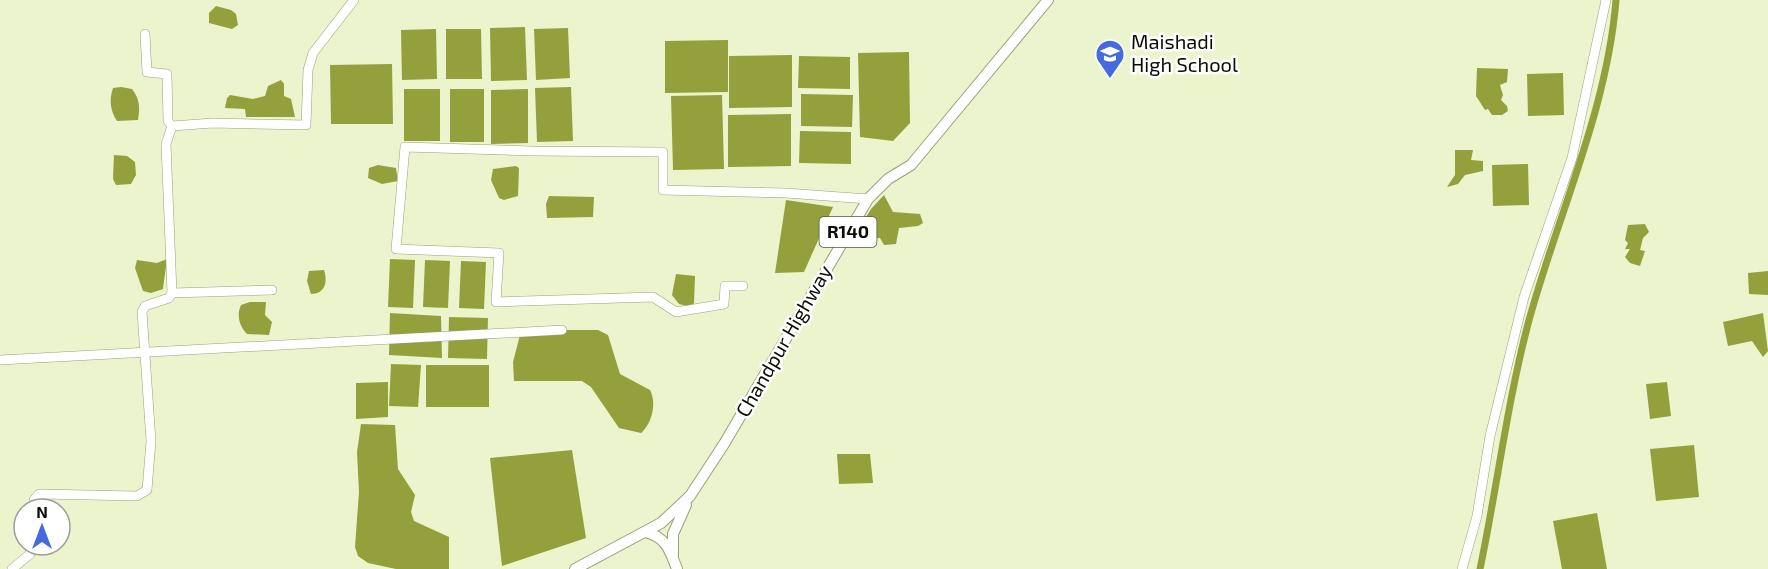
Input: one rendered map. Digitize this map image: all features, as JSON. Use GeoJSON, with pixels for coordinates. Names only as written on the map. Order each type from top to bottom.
{"type":"FeatureCollection","features":[{"type":"Feature","properties":{"kind":"main road","name":"Chandpur Highway"},"geometry":{"type":"LineString","coordinates":[[690,496],[724,444],[868,199],[888,178],[911,165],[1048,0]]}},
{"type":"Feature","properties":{"kind":"main road","name":"R140"},"geometry":{"type":"LineString","coordinates":[[645,532],[666,519],[690,496]]}},
{"type":"Feature","properties":{"kind":"main road","name":"R140"},"geometry":{"type":"LineString","coordinates":[[675,564],[673,534],[690,496]]}},
{"type":"Feature","properties":{"kind":"main road","name":"R140"},"geometry":{"type":"LineString","coordinates":[[645,532],[663,539],[675,564]]}},
{"type":"Feature","properties":{"kind":"main road"},"geometry":{"type":"LineString","coordinates":[[575,569],[645,532]]}},
{"type":"Feature","properties":{"kind":"street"},"geometry":{"type":"LineString","coordinates":[[172,126],[213,123],[306,125],[308,70],[313,53],[354,0]]}},
{"type":"Feature","properties":{"kind":"street"},"geometry":{"type":"LineString","coordinates":[[1462,569],[1477,516],[1490,436],[1524,297],[1572,158],[1606,0]]}},
{"type":"Feature","properties":{"kind":"street"},"geometry":{"type":"LineString","coordinates":[[145,34],[147,72],[167,74],[168,121],[172,126]]}},
{"type":"Feature","properties":{"kind":"street"},"geometry":{"type":"LineString","coordinates":[[36,497],[39,494],[137,496],[146,492],[151,441],[142,309],[158,300],[170,298],[172,293],[166,144],[172,126]]}},
{"type":"Feature","properties":{"kind":"street"},"geometry":{"type":"LineString","coordinates":[[743,286],[725,286],[724,304],[676,312],[653,297],[496,302],[499,253],[396,249],[405,147],[663,152],[663,190],[786,193],[868,199]]}},
{"type":"Feature","properties":{"kind":"street"},"geometry":{"type":"LineString","coordinates":[[172,293],[272,290]]}},
{"type":"Feature","properties":{"kind":"street"},"geometry":{"type":"LineString","coordinates":[[0,360],[562,330]]}},
{"type":"Feature","properties":{"kind":"street"},"geometry":{"type":"LineString","coordinates":[[12,569],[26,557]]}},
{"type":"Feature","properties":{"kind":"shaded area"},"geometry":{"type":"Polygon","coordinates":[[[216,6],[231,10],[236,14],[238,25],[232,29],[209,23],[209,13],[216,6]]]}},
{"type":"Feature","properties":{"kind":"shaded area"},"geometry":{"type":"Polygon","coordinates":[[[525,27],[527,80],[491,81],[490,28],[525,27]]]}},
{"type":"Feature","properties":{"kind":"shaded area"},"geometry":{"type":"Polygon","coordinates":[[[568,28],[570,78],[536,80],[534,29],[568,28]]]}},
{"type":"Feature","properties":{"kind":"shaded area"},"geometry":{"type":"Polygon","coordinates":[[[436,29],[437,79],[402,80],[401,30],[436,29]]]}},
{"type":"Feature","properties":{"kind":"shaded area"},"geometry":{"type":"Polygon","coordinates":[[[446,29],[481,29],[482,79],[446,79],[446,29]]]}},
{"type":"Feature","properties":{"kind":"shaded area"},"geometry":{"type":"Polygon","coordinates":[[[728,40],[728,92],[665,93],[665,41],[728,40]]]}},
{"type":"Feature","properties":{"kind":"shaded area"},"geometry":{"type":"Polygon","coordinates":[[[909,52],[910,123],[893,141],[860,137],[858,53],[909,52]]]}},
{"type":"Feature","properties":{"kind":"shaded area"},"geometry":{"type":"Polygon","coordinates":[[[792,55],[792,107],[729,108],[729,56],[792,55]]]}},
{"type":"Feature","properties":{"kind":"shaded area"},"geometry":{"type":"Polygon","coordinates":[[[799,56],[850,57],[850,89],[798,88],[799,56]]]}},
{"type":"Feature","properties":{"kind":"shaded area"},"geometry":{"type":"Polygon","coordinates":[[[392,64],[393,124],[331,124],[330,65],[392,64]]]}},
{"type":"Feature","properties":{"kind":"shaded area"},"geometry":{"type":"Polygon","coordinates":[[[1477,68],[1508,69],[1507,82],[1500,85],[1503,95],[1501,100],[1507,106],[1508,111],[1502,115],[1492,115],[1488,109],[1485,110],[1476,96],[1477,68]]]}},
{"type":"Feature","properties":{"kind":"shaded area"},"geometry":{"type":"Polygon","coordinates":[[[1563,73],[1564,115],[1528,116],[1527,74],[1563,73]]]}},
{"type":"Feature","properties":{"kind":"shaded area"},"geometry":{"type":"Polygon","coordinates":[[[281,80],[284,84],[284,96],[291,99],[295,117],[246,117],[245,109],[225,108],[230,95],[253,99],[265,96],[268,86],[281,80]]]}},
{"type":"Feature","properties":{"kind":"shaded area"},"geometry":{"type":"Polygon","coordinates":[[[571,87],[573,141],[537,142],[535,88],[571,87]]]}},
{"type":"Feature","properties":{"kind":"shaded area"},"geometry":{"type":"Polygon","coordinates":[[[113,88],[132,89],[137,96],[138,120],[117,121],[111,105],[112,92],[113,88]]]}},
{"type":"Feature","properties":{"kind":"shaded area"},"geometry":{"type":"Polygon","coordinates":[[[404,89],[440,89],[440,141],[404,141],[404,89]]]}},
{"type":"Feature","properties":{"kind":"shaded area"},"geometry":{"type":"Polygon","coordinates":[[[450,89],[484,89],[484,142],[450,142],[450,89]]]}},
{"type":"Feature","properties":{"kind":"shaded area"},"geometry":{"type":"Polygon","coordinates":[[[528,89],[528,143],[491,144],[491,90],[528,89]]]}},
{"type":"Feature","properties":{"kind":"shaded area"},"geometry":{"type":"Polygon","coordinates":[[[801,94],[853,95],[852,127],[801,126],[801,94]]]}},
{"type":"Feature","properties":{"kind":"shaded area"},"geometry":{"type":"Polygon","coordinates":[[[722,95],[724,169],[673,170],[671,96],[722,95]]]}},
{"type":"Feature","properties":{"kind":"shaded area"},"geometry":{"type":"Polygon","coordinates":[[[791,114],[791,166],[728,167],[728,115],[791,114]]]}},
{"type":"Feature","properties":{"kind":"shaded area"},"geometry":{"type":"Polygon","coordinates":[[[800,131],[851,132],[851,164],[799,163],[800,131]]]}},
{"type":"Feature","properties":{"kind":"shaded area"},"geometry":{"type":"Polygon","coordinates":[[[1455,150],[1473,150],[1471,160],[1483,161],[1483,171],[1465,175],[1458,184],[1447,187],[1455,175],[1455,150]]]}},
{"type":"Feature","properties":{"kind":"shaded area"},"geometry":{"type":"Polygon","coordinates":[[[114,155],[127,156],[135,162],[136,175],[131,184],[116,185],[113,179],[114,155]]]}},
{"type":"Feature","properties":{"kind":"shaded area"},"geometry":{"type":"Polygon","coordinates":[[[1528,164],[1529,205],[1493,206],[1492,165],[1528,164]]]}},
{"type":"Feature","properties":{"kind":"shaded area"},"geometry":{"type":"Polygon","coordinates":[[[378,165],[396,168],[398,181],[382,184],[368,178],[369,168],[378,165]]]}},
{"type":"Feature","properties":{"kind":"shaded area"},"geometry":{"type":"Polygon","coordinates":[[[516,166],[519,168],[518,196],[504,200],[499,198],[491,180],[493,169],[516,166]]]}},
{"type":"Feature","properties":{"kind":"shaded area"},"geometry":{"type":"Polygon","coordinates":[[[884,195],[893,212],[920,214],[923,223],[918,226],[899,228],[896,244],[884,245],[880,238],[852,240],[871,209],[884,195]]]}},
{"type":"Feature","properties":{"kind":"shaded area"},"geometry":{"type":"Polygon","coordinates":[[[549,196],[594,197],[593,217],[547,218],[546,204],[549,196]]]}},
{"type":"Feature","properties":{"kind":"shaded area"},"geometry":{"type":"Polygon","coordinates":[[[786,200],[833,207],[804,272],[775,273],[786,200]]]}},
{"type":"Feature","properties":{"kind":"shaded area"},"geometry":{"type":"Polygon","coordinates":[[[1645,224],[1649,232],[1643,238],[1640,250],[1645,251],[1640,266],[1630,263],[1625,257],[1630,249],[1625,249],[1628,243],[1625,240],[1628,225],[1645,224]]]}},
{"type":"Feature","properties":{"kind":"shaded area"},"geometry":{"type":"Polygon","coordinates":[[[167,259],[163,289],[151,293],[143,291],[135,268],[137,260],[157,263],[167,259]]]}},
{"type":"Feature","properties":{"kind":"shaded area"},"geometry":{"type":"Polygon","coordinates":[[[390,259],[415,260],[413,308],[388,307],[390,259]]]}},
{"type":"Feature","properties":{"kind":"shaded area"},"geometry":{"type":"Polygon","coordinates":[[[425,260],[450,261],[448,308],[423,307],[425,260]]]}},
{"type":"Feature","properties":{"kind":"shaded area"},"geometry":{"type":"Polygon","coordinates":[[[461,261],[486,262],[484,309],[459,308],[461,261]]]}},
{"type":"Feature","properties":{"kind":"shaded area"},"geometry":{"type":"Polygon","coordinates":[[[324,270],[326,279],[322,290],[311,294],[307,281],[309,271],[324,270]]]}},
{"type":"Feature","properties":{"kind":"shaded area"},"geometry":{"type":"Polygon","coordinates":[[[1768,271],[1768,295],[1749,294],[1748,273],[1768,271]]]}},
{"type":"Feature","properties":{"kind":"shaded area"},"geometry":{"type":"Polygon","coordinates":[[[676,274],[695,276],[694,303],[691,307],[679,304],[672,295],[676,274]]]}},
{"type":"Feature","properties":{"kind":"shaded area"},"geometry":{"type":"Polygon","coordinates":[[[250,302],[266,302],[265,315],[272,322],[269,335],[247,334],[242,328],[239,317],[241,305],[250,302]]]}},
{"type":"Feature","properties":{"kind":"shaded area"},"geometry":{"type":"Polygon","coordinates":[[[390,313],[441,316],[442,358],[389,355],[390,313]]]}},
{"type":"Feature","properties":{"kind":"shaded area"},"geometry":{"type":"Polygon","coordinates":[[[1763,313],[1768,351],[1763,357],[1752,341],[1728,346],[1723,322],[1763,313]]]}},
{"type":"Feature","properties":{"kind":"shaded area"},"geometry":{"type":"Polygon","coordinates":[[[449,317],[488,318],[487,359],[448,358],[449,317]]]}},
{"type":"Feature","properties":{"kind":"shaded area"},"geometry":{"type":"Polygon","coordinates":[[[562,330],[598,330],[608,335],[620,374],[650,390],[652,395],[652,413],[641,433],[619,428],[591,387],[582,381],[514,381],[513,362],[520,335],[562,330]]]}},
{"type":"Feature","properties":{"kind":"shaded area"},"geometry":{"type":"Polygon","coordinates":[[[391,364],[421,365],[418,407],[389,406],[391,364]]]}},
{"type":"Feature","properties":{"kind":"shaded area"},"geometry":{"type":"Polygon","coordinates":[[[426,365],[489,365],[489,407],[426,407],[426,365]]]}},
{"type":"Feature","properties":{"kind":"shaded area"},"geometry":{"type":"Polygon","coordinates":[[[388,382],[388,417],[356,419],[356,383],[388,382]]]}},
{"type":"Feature","properties":{"kind":"shaded area"},"geometry":{"type":"Polygon","coordinates":[[[1667,382],[1671,416],[1650,419],[1646,384],[1667,382]]]}},
{"type":"Feature","properties":{"kind":"shaded area"},"geometry":{"type":"Polygon","coordinates":[[[361,424],[395,425],[398,469],[415,495],[411,512],[414,521],[449,537],[449,569],[396,569],[368,563],[358,556],[355,547],[359,492],[357,452],[361,424]]]}},
{"type":"Feature","properties":{"kind":"shaded area"},"geometry":{"type":"Polygon","coordinates":[[[1694,445],[1699,497],[1656,501],[1650,449],[1694,445]]]}},
{"type":"Feature","properties":{"kind":"shaded area"},"geometry":{"type":"Polygon","coordinates":[[[572,450],[586,538],[502,566],[490,458],[572,450]]]}},
{"type":"Feature","properties":{"kind":"shaded area"},"geometry":{"type":"Polygon","coordinates":[[[837,454],[870,454],[873,483],[839,484],[837,454]]]}},
{"type":"Feature","properties":{"kind":"shaded area"},"geometry":{"type":"Polygon","coordinates":[[[1597,513],[1607,569],[1562,569],[1553,521],[1597,513]]]}},
{"type":"Feature","properties":{"kind":"waterway"},"geometry":{"type":"LineString","coordinates":[[1480,569],[1508,415],[1528,324],[1580,164],[1603,83],[1616,0]]}},
{"type":"Feature","properties":{"kind":"place","name":"Maishadi High School"},"geometry":{"type":"Point","coordinates":[1110,80]}}]}
